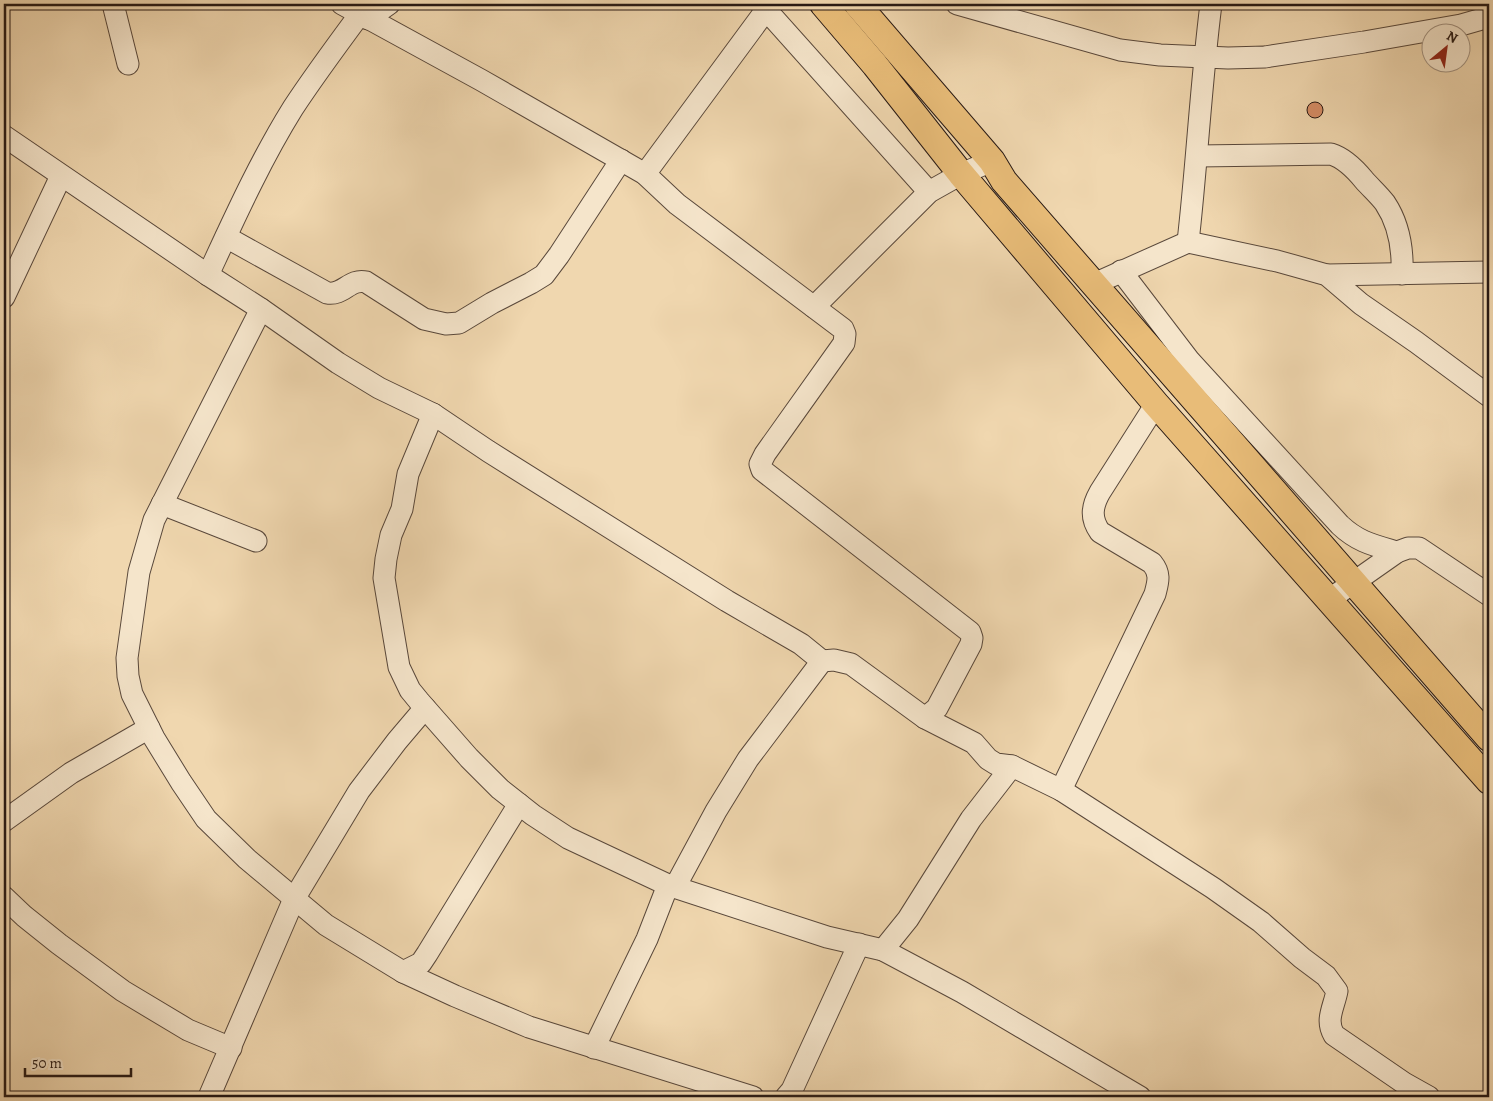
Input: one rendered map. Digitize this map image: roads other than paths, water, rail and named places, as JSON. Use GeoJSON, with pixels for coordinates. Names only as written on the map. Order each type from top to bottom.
{"type":"FeatureCollection","features":[{"type":"Feature","properties":{"kind":"main road"},"geometry":{"type":"LineString","coordinates":[[823,4],[875,65],[961,174],[1156,404],[1489,781]]}},
{"type":"Feature","properties":{"kind":"main road"},"geometry":{"type":"LineString","coordinates":[[856,4],[992,161],[1004,181],[1489,738]]}},
{"type":"Feature","properties":{"kind":"street"},"geometry":{"type":"LineString","coordinates":[[113,4],[128,64]]}},
{"type":"Feature","properties":{"kind":"street"},"geometry":{"type":"LineString","coordinates":[[342,4],[481,80],[645,174],[676,204],[843,329],[845,334],[844,343],[765,454],[760,464],[762,470],[970,632],[972,638],[967,652],[937,708],[925,718]]}},
{"type":"Feature","properties":{"kind":"street"},"geometry":{"type":"LineString","coordinates":[[208,276],[258,169],[311,80],[364,16],[389,4]]}},
{"type":"Feature","properties":{"kind":"street"},"geometry":{"type":"LineString","coordinates":[[957,4],[1120,50],[1160,55],[1204,57],[1265,57],[1461,26],[1489,16]]}},
{"type":"Feature","properties":{"kind":"street"},"geometry":{"type":"LineString","coordinates":[[1188,242],[1198,156],[1204,57],[1211,4]]}},
{"type":"Feature","properties":{"kind":"street"},"geometry":{"type":"LineString","coordinates":[[645,174],[764,7],[929,192]]}},
{"type":"Feature","properties":{"kind":"street"},"geometry":{"type":"LineString","coordinates":[[4,136],[338,363],[379,388],[433,414],[488,451],[727,601],[801,644],[822,661]]}},
{"type":"Feature","properties":{"kind":"street"},"geometry":{"type":"LineString","coordinates":[[1198,156],[1331,154],[1340,157],[1358,172],[1385,204],[1397,228],[1403,252],[1402,274]]}},
{"type":"Feature","properties":{"kind":"street"},"geometry":{"type":"LineString","coordinates":[[226,237],[327,293],[341,292],[360,280],[424,319],[446,324],[459,323],[544,275],[621,160]]}},
{"type":"Feature","properties":{"kind":"street"},"geometry":{"type":"LineString","coordinates":[[814,307],[929,192],[961,174],[992,161]]}},
{"type":"Feature","properties":{"kind":"street"},"geometry":{"type":"LineString","coordinates":[[4,297],[61,176]]}},
{"type":"Feature","properties":{"kind":"street"},"geometry":{"type":"LineString","coordinates":[[1094,284],[1188,242],[1327,274],[1489,272]]}},
{"type":"Feature","properties":{"kind":"street"},"geometry":{"type":"LineString","coordinates":[[1122,271],[1189,360],[1340,525],[1367,544],[1397,552]]}},
{"type":"Feature","properties":{"kind":"street"},"geometry":{"type":"LineString","coordinates":[[1327,274],[1361,304],[1489,396]]}},
{"type":"Feature","properties":{"kind":"street"},"geometry":{"type":"LineString","coordinates":[[261,309],[154,520],[139,572],[127,658],[128,676],[132,694],[149,728],[181,782],[206,819],[246,859],[326,925],[403,972],[529,1027],[753,1097]]}},
{"type":"Feature","properties":{"kind":"street"},"geometry":{"type":"LineString","coordinates":[[1061,790],[1155,594],[1159,579],[1157,570],[1152,564],[1100,532],[1095,526],[1092,514],[1095,500],[1156,404]]}},
{"type":"Feature","properties":{"kind":"street"},"geometry":{"type":"LineString","coordinates":[[433,414],[408,474],[402,509],[391,535],[384,578],[399,667],[410,690],[500,789],[568,838],[672,886],[827,937],[883,950],[962,992],[1140,1097]]}},
{"type":"Feature","properties":{"kind":"street"},"geometry":{"type":"LineString","coordinates":[[162,504],[256,540]]}},
{"type":"Feature","properties":{"kind":"street"},"geometry":{"type":"LineString","coordinates":[[1330,599],[1397,552],[1408,548],[1419,548],[1489,595]]}},
{"type":"Feature","properties":{"kind":"street"},"geometry":{"type":"LineString","coordinates":[[594,1048],[672,886],[748,759],[822,661],[834,660],[851,664],[925,718],[974,743],[988,759],[996,764],[1012,766],[1061,790],[1213,888],[1273,930],[1288,946],[1326,976],[1337,991],[1329,1021],[1334,1035],[1404,1084],[1429,1097]]}},
{"type":"Feature","properties":{"kind":"street"},"geometry":{"type":"LineString","coordinates":[[209,1097],[294,899],[358,791],[425,708]]}},
{"type":"Feature","properties":{"kind":"street"},"geometry":{"type":"LineString","coordinates":[[4,820],[71,773],[149,728]]}},
{"type":"Feature","properties":{"kind":"street"},"geometry":{"type":"LineString","coordinates":[[883,950],[908,919],[972,819],[1012,766]]}},
{"type":"Feature","properties":{"kind":"street"},"geometry":{"type":"LineString","coordinates":[[403,972],[421,963],[519,804]]}},
{"type":"Feature","properties":{"kind":"street"},"geometry":{"type":"LineString","coordinates":[[4,897],[59,944],[123,992],[188,1030],[231,1048]]}},
{"type":"Feature","properties":{"kind":"street"},"geometry":{"type":"LineString","coordinates":[[786,1097],[792,1090],[859,944]]}}]}
